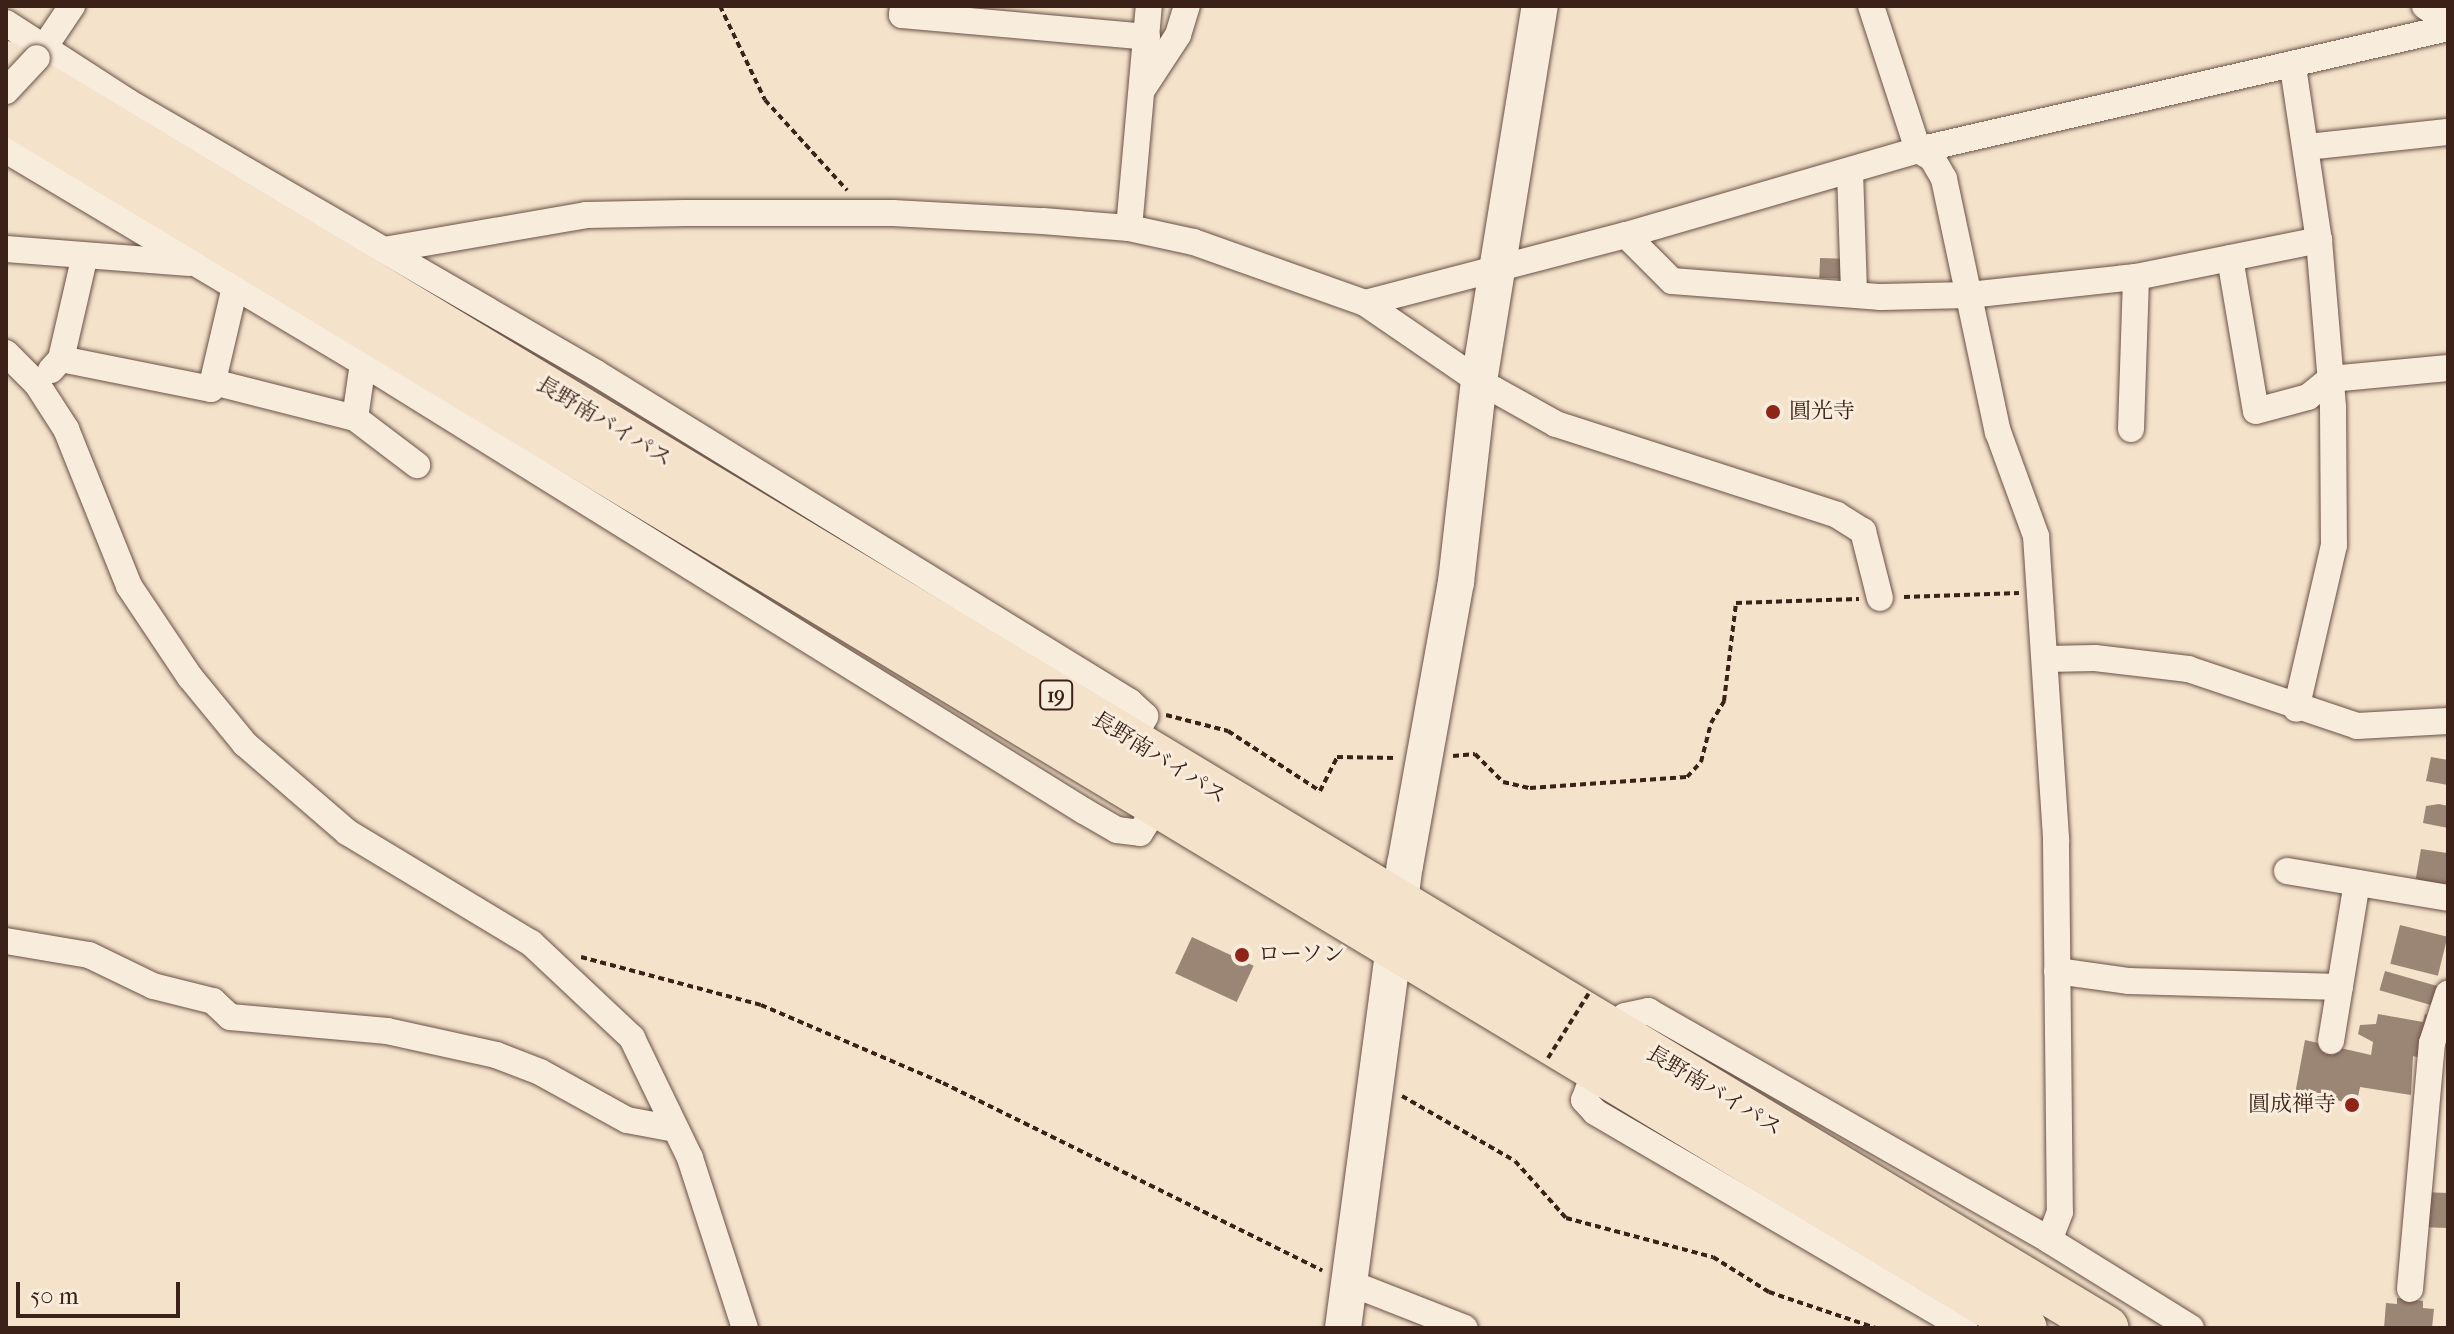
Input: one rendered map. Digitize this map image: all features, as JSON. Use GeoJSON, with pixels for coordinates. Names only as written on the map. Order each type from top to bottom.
{"type":"FeatureCollection","features":[{"type":"Feature","properties":{"kind":"highway","name":"長野南バイパス"},"geometry":{"type":"LineString","coordinates":[[29,56],[567,424],[1156,807],[1396,948],[1606,1051],[2106,1328]]}},
{"type":"Feature","properties":{"kind":"highway","name":"長野南バイパス"},"geometry":{"type":"LineString","coordinates":[[6,111],[567,424],[1139,728],[1402,903],[1606,1051],[2025,1328]]}},
{"type":"Feature","properties":{"kind":"street"},"geometry":{"type":"LineString","coordinates":[[6,91],[29,56],[72,6]]}},
{"type":"Feature","properties":{"kind":"street"},"geometry":{"type":"LineString","coordinates":[[903,6],[902,15],[1147,37]]}},
{"type":"Feature","properties":{"kind":"street"},"geometry":{"type":"LineString","coordinates":[[1129,228],[1149,6]]}},
{"type":"Feature","properties":{"kind":"street"},"geometry":{"type":"LineString","coordinates":[[1140,94],[1178,35],[1187,6]]}},
{"type":"Feature","properties":{"kind":"street"},"geometry":{"type":"LineString","coordinates":[[1343,1328],[1402,903],[1456,582],[1479,381],[1540,6]]}},
{"type":"Feature","properties":{"kind":"street"},"geometry":{"type":"LineString","coordinates":[[1871,6],[1918,150],[1932,158],[1944,179],[1998,432],[2036,536],[2046,659],[2057,971],[2060,1212],[2049,1240]]}},
{"type":"Feature","properties":{"kind":"street"},"geometry":{"type":"LineString","coordinates":[[2425,6],[2448,25]]}},
{"type":"Feature","properties":{"kind":"street"},"geometry":{"type":"LineString","coordinates":[[6,23],[29,56],[128,102],[384,250],[567,424]]}},
{"type":"Feature","properties":{"kind":"street"},"geometry":{"type":"LineString","coordinates":[[1365,303],[1626,235],[1918,150],[2293,67],[2327,52],[2448,25]]}},
{"type":"Feature","properties":{"kind":"street"},"geometry":{"type":"LineString","coordinates":[[2293,67],[2319,240],[2330,379],[2334,545],[2296,709]]}},
{"type":"Feature","properties":{"kind":"street"},"geometry":{"type":"LineString","coordinates":[[2307,147],[2448,132]]}},
{"type":"Feature","properties":{"kind":"street"},"geometry":{"type":"LineString","coordinates":[[6,150],[363,363],[567,424]]}},
{"type":"Feature","properties":{"kind":"street"},"geometry":{"type":"LineString","coordinates":[[1850,171],[1854,293]]}},
{"type":"Feature","properties":{"kind":"street"},"geometry":{"type":"LineString","coordinates":[[384,250],[586,215],[868,212],[1129,228],[1194,242],[1365,303],[1479,381],[1556,424],[1837,515],[1863,531],[1880,598]]}},
{"type":"Feature","properties":{"kind":"street"},"geometry":{"type":"LineString","coordinates":[[1626,235],[1672,281],[1854,293],[1969,295],[2136,277],[2319,240]]}},
{"type":"Feature","properties":{"kind":"street"},"geometry":{"type":"LineString","coordinates":[[6,249],[84,259],[193,263]]}},
{"type":"Feature","properties":{"kind":"street"},"geometry":{"type":"LineString","coordinates":[[2230,258],[2256,411],[2308,397],[2330,379],[2448,368]]}},
{"type":"Feature","properties":{"kind":"street"},"geometry":{"type":"LineString","coordinates":[[37,384],[61,359],[84,259]]}},
{"type":"Feature","properties":{"kind":"street"},"geometry":{"type":"LineString","coordinates":[[2131,429],[2136,277]]}},
{"type":"Feature","properties":{"kind":"street"},"geometry":{"type":"LineString","coordinates":[[61,359],[211,389],[235,287]]}},
{"type":"Feature","properties":{"kind":"street"},"geometry":{"type":"LineString","coordinates":[[6,353],[37,384],[66,429],[129,586],[190,677],[245,744],[347,832],[531,943],[576,981],[632,1038],[690,1158],[745,1328]]}},
{"type":"Feature","properties":{"kind":"street"},"geometry":{"type":"LineString","coordinates":[[355,418],[363,363]]}},
{"type":"Feature","properties":{"kind":"street"},"geometry":{"type":"LineString","coordinates":[[213,382],[355,418],[417,465]]}},
{"type":"Feature","properties":{"kind":"street"},"geometry":{"type":"LineString","coordinates":[[2046,659],[2095,658],[2188,669],[2296,709],[2357,726],[2448,721]]}},
{"type":"Feature","properties":{"kind":"street"},"geometry":{"type":"LineString","coordinates":[[2287,871],[2448,898]]}},
{"type":"Feature","properties":{"kind":"street"},"geometry":{"type":"LineString","coordinates":[[2331,1041],[2357,883]]}},
{"type":"Feature","properties":{"kind":"street"},"geometry":{"type":"LineString","coordinates":[[6,941],[89,955],[153,986],[213,1001],[230,1017],[372,1029],[496,1055],[540,1072],[627,1120],[675,1129]]}},
{"type":"Feature","properties":{"kind":"street"},"geometry":{"type":"LineString","coordinates":[[2057,971],[2129,981],[2340,987]]}},
{"type":"Feature","properties":{"kind":"street"},"geometry":{"type":"LineString","coordinates":[[2410,1289],[2432,1043],[2448,994]]}},
{"type":"Feature","properties":{"kind":"street"},"geometry":{"type":"LineString","coordinates":[[1964,1328],[1595,1112],[1584,1100],[1625,1016],[1648,1011],[2049,1240],[2191,1328]]}},
{"type":"Feature","properties":{"kind":"street"},"geometry":{"type":"LineString","coordinates":[[1350,1283],[1465,1328]]}},
{"type":"Feature","properties":{"kind":"path"},"geometry":{"type":"LineString","coordinates":[[720,6],[765,100],[868,212]]}},
{"type":"Feature","properties":{"kind":"path"},"geometry":{"type":"LineString","coordinates":[[1139,728],[1175,714],[1228,731],[1320,791],[1337,757],[1427,759],[1475,754],[1503,782],[1530,788],[1687,777],[1701,762],[1711,723],[1724,701],[1736,603],[2041,593]]}},
{"type":"Feature","properties":{"kind":"path"},"geometry":{"type":"LineString","coordinates":[[577,956],[789,1017],[943,1083],[1350,1283]]}},
{"type":"Feature","properties":{"kind":"path"},"geometry":{"type":"LineString","coordinates":[[1548,1058],[1589,993]]}},
{"type":"Feature","properties":{"kind":"path"},"geometry":{"type":"LineString","coordinates":[[1378,1082],[1515,1161],[1566,1218],[1713,1257],[1769,1292],[1876,1328]]}},
{"type":"Feature","properties":{"kind":"building"},"geometry":{"type":"Polygon","coordinates":[[[1820,258],[1844,259],[1843,279],[1819,278],[1820,258]]]}},
{"type":"Feature","properties":{"kind":"building"},"geometry":{"type":"Polygon","coordinates":[[[2431,757],[2448,760],[2448,785],[2426,781],[2431,757]]]}},
{"type":"Feature","properties":{"kind":"building"},"geometry":{"type":"Polygon","coordinates":[[[2426,806],[2448,806],[2448,828],[2423,823],[2426,806]]]}},
{"type":"Feature","properties":{"kind":"building"},"geometry":{"type":"Polygon","coordinates":[[[2421,849],[2447,853],[2448,888],[2415,883],[2421,849]]]}},
{"type":"Feature","properties":{"kind":"building"},"geometry":{"type":"Polygon","coordinates":[[[2400,925],[2448,937],[2438,976],[2390,964],[2400,925]]]}},
{"type":"Feature","properties":{"kind":"building"},"geometry":{"type":"Polygon","coordinates":[[[1192,937],[1254,966],[1237,1002],[1175,973],[1192,937]]]}},
{"type":"Feature","properties":{"kind":"building"},"geometry":{"type":"Polygon","coordinates":[[[2385,971],[2439,986],[2433,1006],[2379,990],[2385,971]]]}},
{"type":"Feature","properties":{"kind":"building"},"geometry":{"type":"Polygon","coordinates":[[[2378,1014],[2423,1022],[2425,1014],[2429,1015],[2421,1058],[2413,1056],[2411,1095],[2360,1087],[2357,1101],[2350,1104],[2315,1093],[2314,1098],[2295,1094],[2305,1040],[2371,1055],[2373,1042],[2358,1034],[2360,1025],[2376,1024],[2378,1014]]]}},
{"type":"Feature","properties":{"kind":"building"},"geometry":{"type":"Polygon","coordinates":[[[2421,1192],[2448,1193],[2447,1228],[2420,1227],[2421,1192]]]}},
{"type":"Feature","properties":{"kind":"building"},"geometry":{"type":"Polygon","coordinates":[[[2397,1298],[2423,1301],[2423,1308],[2434,1309],[2432,1328],[2384,1328],[2386,1303],[2397,1304],[2397,1298]]]}},
{"type":"Feature","properties":{"kind":"place","name":"圓光寺"},"geometry":{"type":"Point","coordinates":[1773,412]}},
{"type":"Feature","properties":{"kind":"place","name":"ローソン"},"geometry":{"type":"Point","coordinates":[1242,955]}},
{"type":"Feature","properties":{"kind":"place","name":"圓成禅寺"},"geometry":{"type":"Point","coordinates":[2352,1105]}}]}
